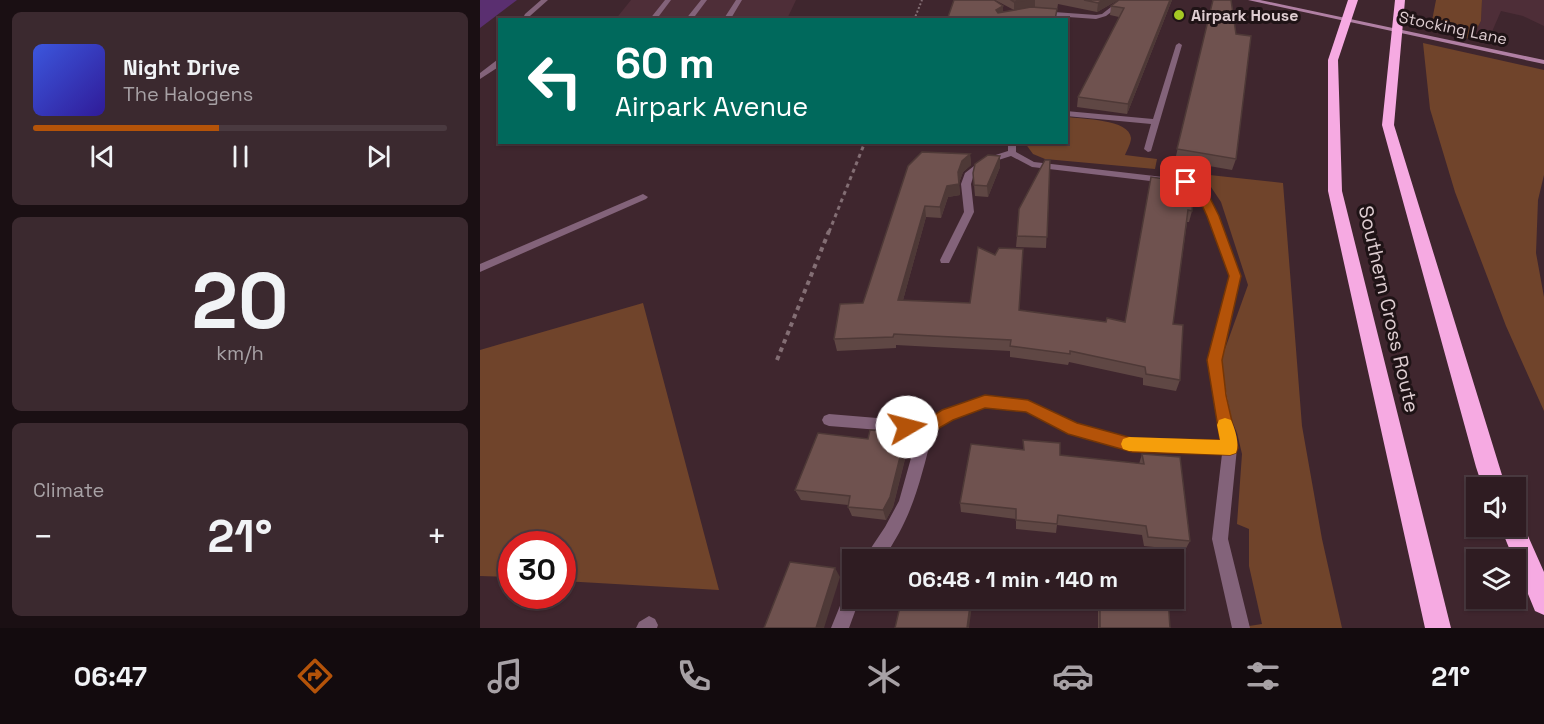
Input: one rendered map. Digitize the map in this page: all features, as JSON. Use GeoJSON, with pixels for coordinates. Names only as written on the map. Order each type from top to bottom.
{"type":"FeatureCollection","features":[{"type":"Feature","properties":{"kind":"highway","name":"Southern Cross Route"},"geometry":{"type":"LineString","coordinates":[[1353,0],[1333,60],[1335,191],[1438,628]]}},
{"type":"Feature","properties":{"kind":"highway"},"geometry":{"type":"LineString","coordinates":[[1400,0],[1388,125],[1491,477]]}},
{"type":"Feature","properties":{"kind":"highway"},"geometry":{"type":"LineString","coordinates":[[1517,537],[1544,602]]}},
{"type":"Feature","properties":{"kind":"main road","name":"Stocking Lane"},"geometry":{"type":"LineString","coordinates":[[1251,0],[1544,62]]}},
{"type":"Feature","properties":{"kind":"street"},"geometry":{"type":"LineString","coordinates":[[526,18],[544,0]]}},
{"type":"Feature","properties":{"kind":"street"},"geometry":{"type":"LineString","coordinates":[[654,18],[668,0]]}},
{"type":"Feature","properties":{"kind":"street"},"geometry":{"type":"LineString","coordinates":[[690,18],[704,0]]}},
{"type":"Feature","properties":{"kind":"street"},"geometry":{"type":"LineString","coordinates":[[727,18],[739,0]]}},
{"type":"Feature","properties":{"kind":"street"},"geometry":{"type":"LineString","coordinates":[[1027,12],[1096,17],[1104,15],[1124,0]]}},
{"type":"Feature","properties":{"kind":"street"},"geometry":{"type":"LineString","coordinates":[[1148,149],[1179,45]]}},
{"type":"Feature","properties":{"kind":"street"},"geometry":{"type":"LineString","coordinates":[[480,77],[498,64]]}},
{"type":"Feature","properties":{"kind":"street"},"geometry":{"type":"LineString","coordinates":[[1068,113],[1157,122]]}},
{"type":"Feature","properties":{"kind":"street"},"geometry":{"type":"LineString","coordinates":[[945,260],[969,212],[966,184],[970,172],[1012,148],[1032,165],[1168,178],[1186,182],[1200,190],[1213,216],[1235,276],[1214,360],[1230,448],[1220,539],[1241,628]]}},
{"type":"Feature","properties":{"kind":"street"},"geometry":{"type":"LineString","coordinates":[[480,268],[643,197]]}},
{"type":"Feature","properties":{"kind":"street"},"geometry":{"type":"LineString","coordinates":[[829,420],[927,428],[948,415],[985,402],[1028,406],[1073,429],[1132,445],[1230,448]]}},
{"type":"Feature","properties":{"kind":"street"},"geometry":{"type":"LineString","coordinates":[[879,549],[891,533],[906,503],[927,428]]}},
{"type":"Feature","properties":{"kind":"street"},"geometry":{"type":"LineString","coordinates":[[840,628],[847,609]]}},
{"type":"Feature","properties":{"kind":"path"},"geometry":{"type":"LineString","coordinates":[[915,18],[922,0]]}},
{"type":"Feature","properties":{"kind":"path"},"geometry":{"type":"LineString","coordinates":[[777,360],[864,144]]}},
{"type":"Feature","properties":{"kind":"shaded area"},"geometry":{"type":"Polygon","coordinates":[[[480,0],[517,0],[480,28],[480,0]]]}},
{"type":"Feature","properties":{"kind":"shaded area"},"geometry":{"type":"Polygon","coordinates":[[[631,0],[796,0],[787,18],[617,18],[631,0]]]}},
{"type":"Feature","properties":{"kind":"shaded area"},"geometry":{"type":"Polygon","coordinates":[[[1436,0],[1482,0],[1481,21],[1471,39],[1430,31],[1436,0]]]}},
{"type":"Feature","properties":{"kind":"shaded area"},"geometry":{"type":"Polygon","coordinates":[[[1482,0],[1544,0],[1544,26],[1523,16],[1501,11],[1487,43],[1471,39],[1481,21],[1482,0]]]}},
{"type":"Feature","properties":{"kind":"shaded area"},"geometry":{"type":"Polygon","coordinates":[[[1423,43],[1544,70],[1544,175],[1538,200],[1536,253],[1544,297],[1544,411],[1506,326],[1455,192],[1430,109],[1423,43]]]}},
{"type":"Feature","properties":{"kind":"shaded area"},"geometry":{"type":"Polygon","coordinates":[[[1068,117],[1104,121],[1123,127],[1129,132],[1131,138],[1125,155],[1157,159],[1155,169],[1045,159],[1033,154],[1026,144],[1068,144],[1068,117]]]}},
{"type":"Feature","properties":{"kind":"shaded area"},"geometry":{"type":"Polygon","coordinates":[[[1191,173],[1283,183],[1302,426],[1322,539],[1342,628],[1249,628],[1249,626],[1262,624],[1249,566],[1249,529],[1237,524],[1242,454],[1237,433],[1225,404],[1221,382],[1221,360],[1248,285],[1221,202],[1209,184],[1191,173]]]}},
{"type":"Feature","properties":{"kind":"shaded area"},"geometry":{"type":"Polygon","coordinates":[[[643,303],[719,590],[576,582],[576,531],[498,531],[498,577],[480,576],[480,350],[643,303]]]}},
{"type":"Feature","properties":{"kind":"building"},"geometry":{"type":"Polygon","coordinates":[[[954,0],[994,0],[1003,6],[996,10],[998,13],[1031,7],[1057,9],[1055,18],[948,18],[954,0]]]}},
{"type":"Feature","properties":{"kind":"building"},"geometry":{"type":"Polygon","coordinates":[[[1084,0],[1103,0],[1098,3],[1084,0]]]}},
{"type":"Feature","properties":{"kind":"building"},"geometry":{"type":"Polygon","coordinates":[[[1119,0],[1170,0],[1128,104],[1078,97],[1124,8],[1111,6],[1119,0]]]}},
{"type":"Feature","properties":{"kind":"building"},"geometry":{"type":"Polygon","coordinates":[[[1213,0],[1231,0],[1236,34],[1251,36],[1236,159],[1177,149],[1213,0]]]}},
{"type":"Feature","properties":{"kind":"building"},"geometry":{"type":"Polygon","coordinates":[[[922,152],[970,154],[962,161],[958,172],[959,184],[947,186],[940,207],[925,206],[898,300],[970,303],[978,247],[995,255],[999,248],[1023,249],[1019,310],[1106,322],[1107,318],[1125,322],[1151,177],[1194,183],[1192,211],[1188,210],[1173,324],[1183,325],[1180,380],[1146,374],[1145,367],[1070,351],[1070,354],[1010,346],[1011,340],[894,334],[893,337],[834,339],[840,304],[863,303],[908,166],[922,152]]]}},
{"type":"Feature","properties":{"kind":"building"},"geometry":{"type":"Polygon","coordinates":[[[988,155],[1000,156],[987,186],[974,185],[975,164],[988,155]]]}},
{"type":"Feature","properties":{"kind":"building"},"geometry":{"type":"Polygon","coordinates":[[[1045,160],[1050,160],[1047,237],[1017,236],[1019,209],[1045,160]]]}},
{"type":"Feature","properties":{"kind":"building"},"geometry":{"type":"Polygon","coordinates":[[[870,430],[906,433],[890,497],[883,510],[848,507],[850,496],[795,490],[818,433],[868,439],[870,430]]]}},
{"type":"Feature","properties":{"kind":"building"},"geometry":{"type":"Polygon","coordinates":[[[1023,440],[1060,443],[1060,455],[1144,464],[1142,454],[1180,457],[1190,541],[1148,537],[1146,526],[1058,515],[1057,524],[1016,520],[1016,509],[960,503],[971,444],[1024,450],[1023,440]]]}},
{"type":"Feature","properties":{"kind":"building"},"geometry":{"type":"Polygon","coordinates":[[[790,562],[835,568],[816,628],[764,628],[790,562]]]}},
{"type":"Feature","properties":{"kind":"building"},"geometry":{"type":"Polygon","coordinates":[[[899,609],[970,609],[967,628],[895,628],[899,609]]]}},
{"type":"Feature","properties":{"kind":"building"},"geometry":{"type":"Polygon","coordinates":[[[1100,609],[1169,609],[1170,628],[1100,628],[1100,609]]]}},
{"type":"Feature","properties":{"kind":"slow traffic"},"geometry":{"type":"LineString","coordinates":[[1129,444],[1230,448],[1225,425]]}},
{"type":"Feature","properties":{"kind":"place","name":"Airpark House"},"geometry":{"type":"Point","coordinates":[1179,15]}},
{"type":"Feature","properties":{"kind":"route"},"geometry":{"type":"LineString","coordinates":[[907,427],[927,428],[948,415],[985,402],[1028,406],[1073,429],[1132,445],[1230,448],[1214,360],[1235,276],[1213,216],[1200,190],[1186,182]]}}]}
